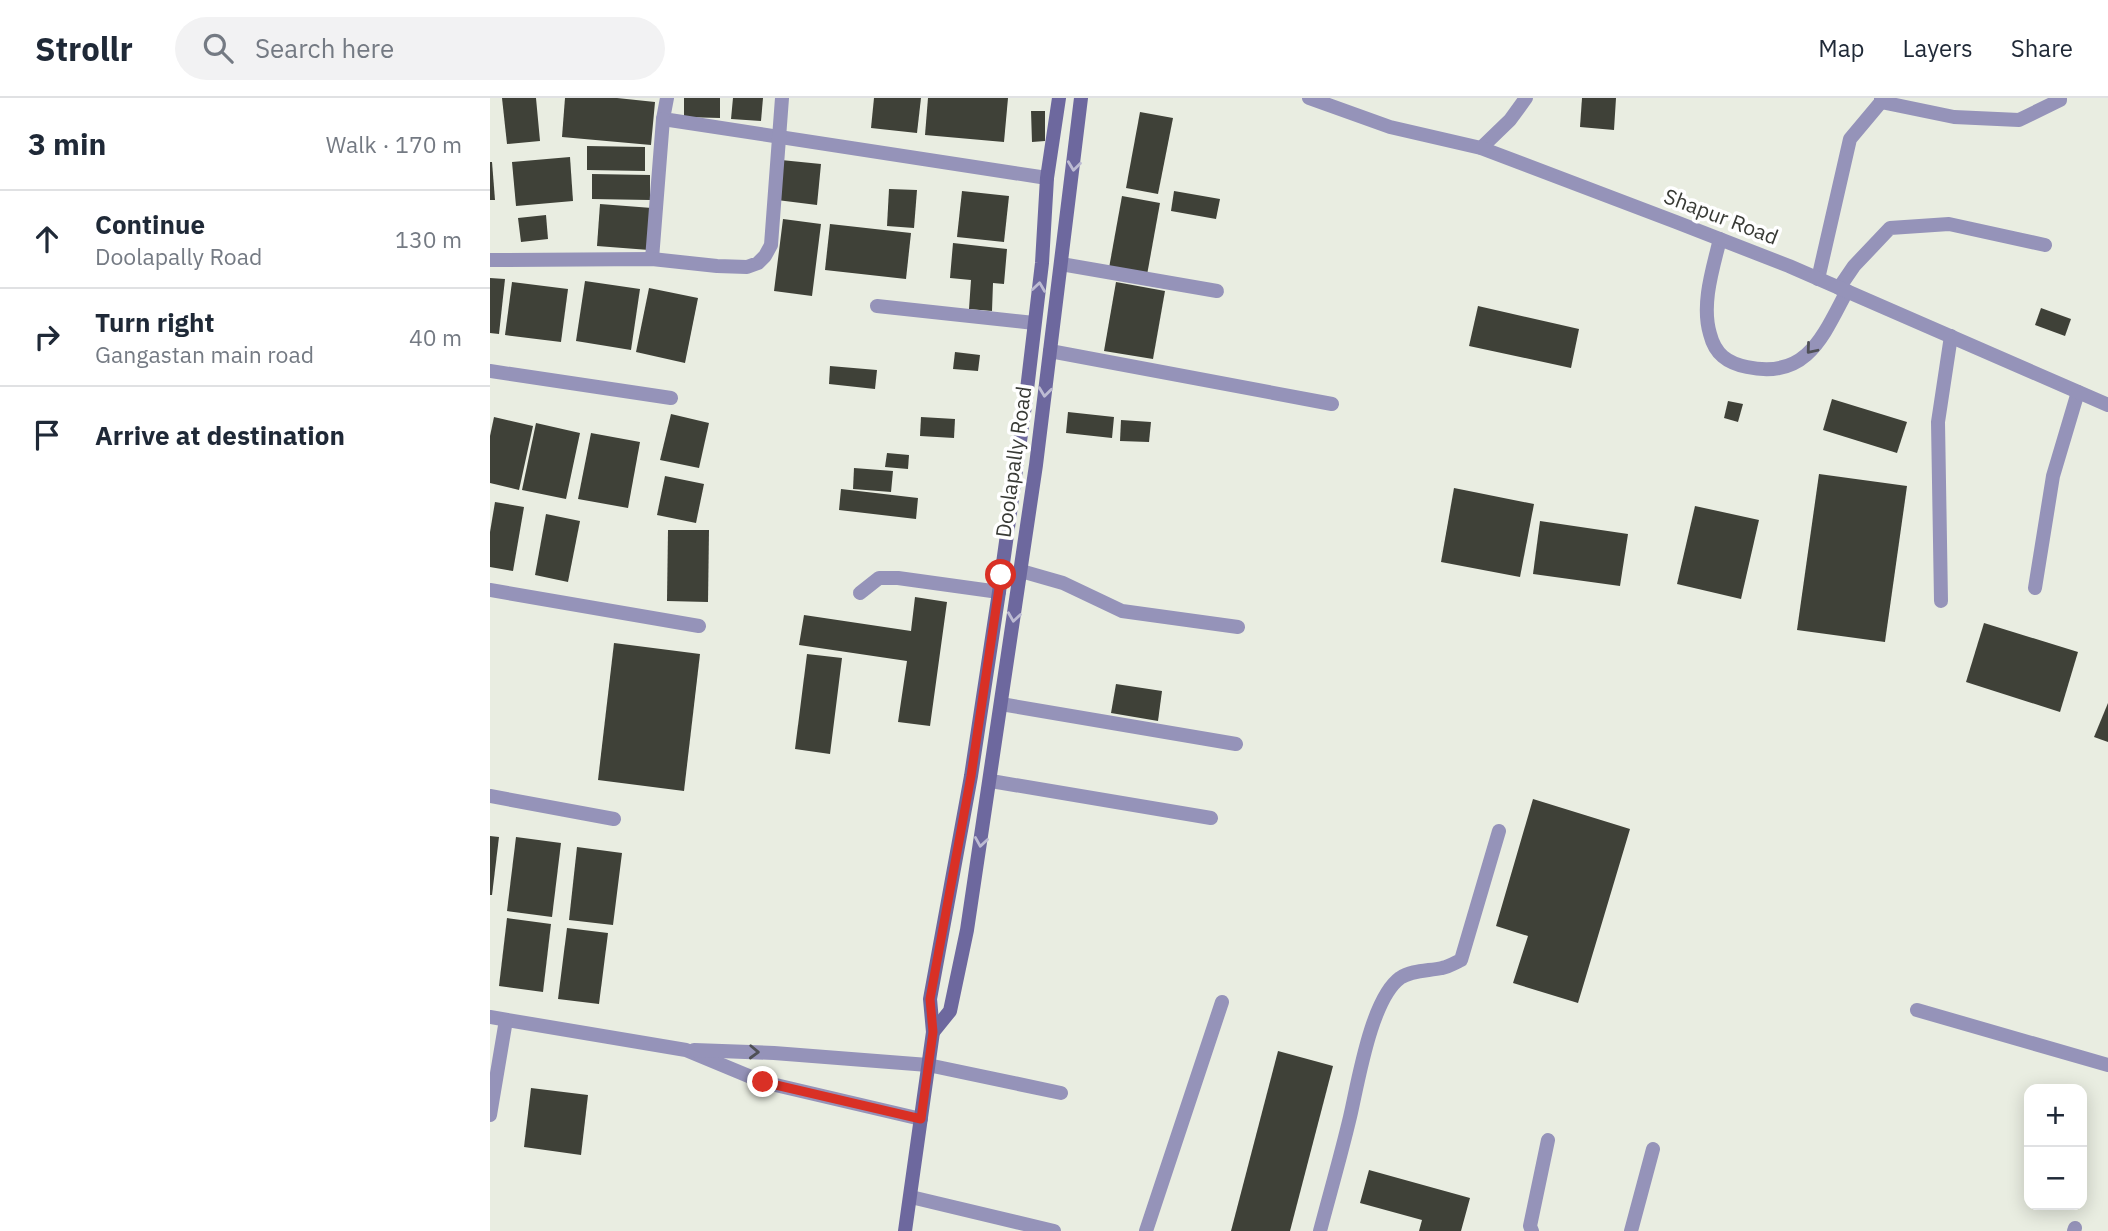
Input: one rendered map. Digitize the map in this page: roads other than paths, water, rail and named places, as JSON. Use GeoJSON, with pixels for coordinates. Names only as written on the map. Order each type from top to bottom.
{"type":"FeatureCollection","features":[{"type":"Feature","properties":{"kind":"main road","name":"Doolapally Road"},"geometry":{"type":"LineString","coordinates":[[905,1231],[933,1032],[930,999],[971,776],[1026,398],[1042,263],[1047,178],[1059,98]]}},
{"type":"Feature","properties":{"kind":"main road","name":"Doolapally Road"},"geometry":{"type":"LineString","coordinates":[[933,1032],[950,1011],[967,930],[1021,571],[1082,98]]}},
{"type":"Feature","properties":{"kind":"street"},"geometry":{"type":"LineString","coordinates":[[652,258],[667,98]]}},
{"type":"Feature","properties":{"kind":"street"},"geometry":{"type":"LineString","coordinates":[[490,260],[652,258],[747,267],[758,263],[771,245],[782,98]]}},
{"type":"Feature","properties":{"kind":"street","name":"Shapur Road"},"geometry":{"type":"LineString","coordinates":[[1309,98],[1390,127],[1480,149],[1720,239],[2108,405]]}},
{"type":"Feature","properties":{"kind":"street"},"geometry":{"type":"LineString","coordinates":[[1480,149],[1510,120],[1526,98]]}},
{"type":"Feature","properties":{"kind":"street"},"geometry":{"type":"LineString","coordinates":[[1818,279],[1850,139],[1881,100],[1954,117],[2019,120],[2060,98]]}},
{"type":"Feature","properties":{"kind":"street"},"geometry":{"type":"LineString","coordinates":[[663,119],[1047,178]]}},
{"type":"Feature","properties":{"kind":"street"},"geometry":{"type":"LineString","coordinates":[[1720,239],[1709,289],[1709,332],[1716,351],[1733,364],[1773,370],[1787,367],[1804,358],[1828,328],[1854,266],[1890,228],[1949,224],[2045,245]]}},
{"type":"Feature","properties":{"kind":"street"},"geometry":{"type":"LineString","coordinates":[[1061,264],[1217,291]]}},
{"type":"Feature","properties":{"kind":"street"},"geometry":{"type":"LineString","coordinates":[[877,306],[1034,323]]}},
{"type":"Feature","properties":{"kind":"street"},"geometry":{"type":"LineString","coordinates":[[1941,600],[1938,422],[1951,336]]}},
{"type":"Feature","properties":{"kind":"street"},"geometry":{"type":"LineString","coordinates":[[1050,351],[1332,404]]}},
{"type":"Feature","properties":{"kind":"street"},"geometry":{"type":"LineString","coordinates":[[490,371],[671,398]]}},
{"type":"Feature","properties":{"kind":"street"},"geometry":{"type":"LineString","coordinates":[[2035,588],[2053,476],[2078,392]]}},
{"type":"Feature","properties":{"kind":"street"},"geometry":{"type":"LineString","coordinates":[[1021,571],[1063,583],[1122,611],[1238,627]]}},
{"type":"Feature","properties":{"kind":"street"},"geometry":{"type":"LineString","coordinates":[[860,593],[879,578],[898,578],[999,592]]}},
{"type":"Feature","properties":{"kind":"street"},"geometry":{"type":"LineString","coordinates":[[490,590],[699,626]]}},
{"type":"Feature","properties":{"kind":"street"},"geometry":{"type":"LineString","coordinates":[[1001,704],[1236,744]]}},
{"type":"Feature","properties":{"kind":"street"},"geometry":{"type":"LineString","coordinates":[[990,781],[1211,818]]}},
{"type":"Feature","properties":{"kind":"street"},"geometry":{"type":"LineString","coordinates":[[490,796],[614,819]]}},
{"type":"Feature","properties":{"kind":"street"},"geometry":{"type":"LineString","coordinates":[[1320,1231],[1358,1075],[1371,1032],[1388,991],[1401,978],[1418,971],[1444,968],[1461,960],[1499,831]]}},
{"type":"Feature","properties":{"kind":"street"},"geometry":{"type":"LineString","coordinates":[[1146,1231],[1222,1002]]}},
{"type":"Feature","properties":{"kind":"street"},"geometry":{"type":"LineString","coordinates":[[1917,1010],[2108,1065]]}},
{"type":"Feature","properties":{"kind":"street"},"geometry":{"type":"LineString","coordinates":[[490,1017],[685,1050],[774,1053],[928,1065],[1061,1093]]}},
{"type":"Feature","properties":{"kind":"street"},"geometry":{"type":"LineString","coordinates":[[490,1115],[506,1020]]}},
{"type":"Feature","properties":{"kind":"street"},"geometry":{"type":"LineString","coordinates":[[685,1050],[763,1082],[921,1119]]}},
{"type":"Feature","properties":{"kind":"street"},"geometry":{"type":"LineString","coordinates":[[1532,1231],[1530,1227],[1548,1140]]}},
{"type":"Feature","properties":{"kind":"street"},"geometry":{"type":"LineString","coordinates":[[1631,1231],[1653,1149]]}},
{"type":"Feature","properties":{"kind":"street"},"geometry":{"type":"LineString","coordinates":[[911,1197],[1054,1231]]}}]}
